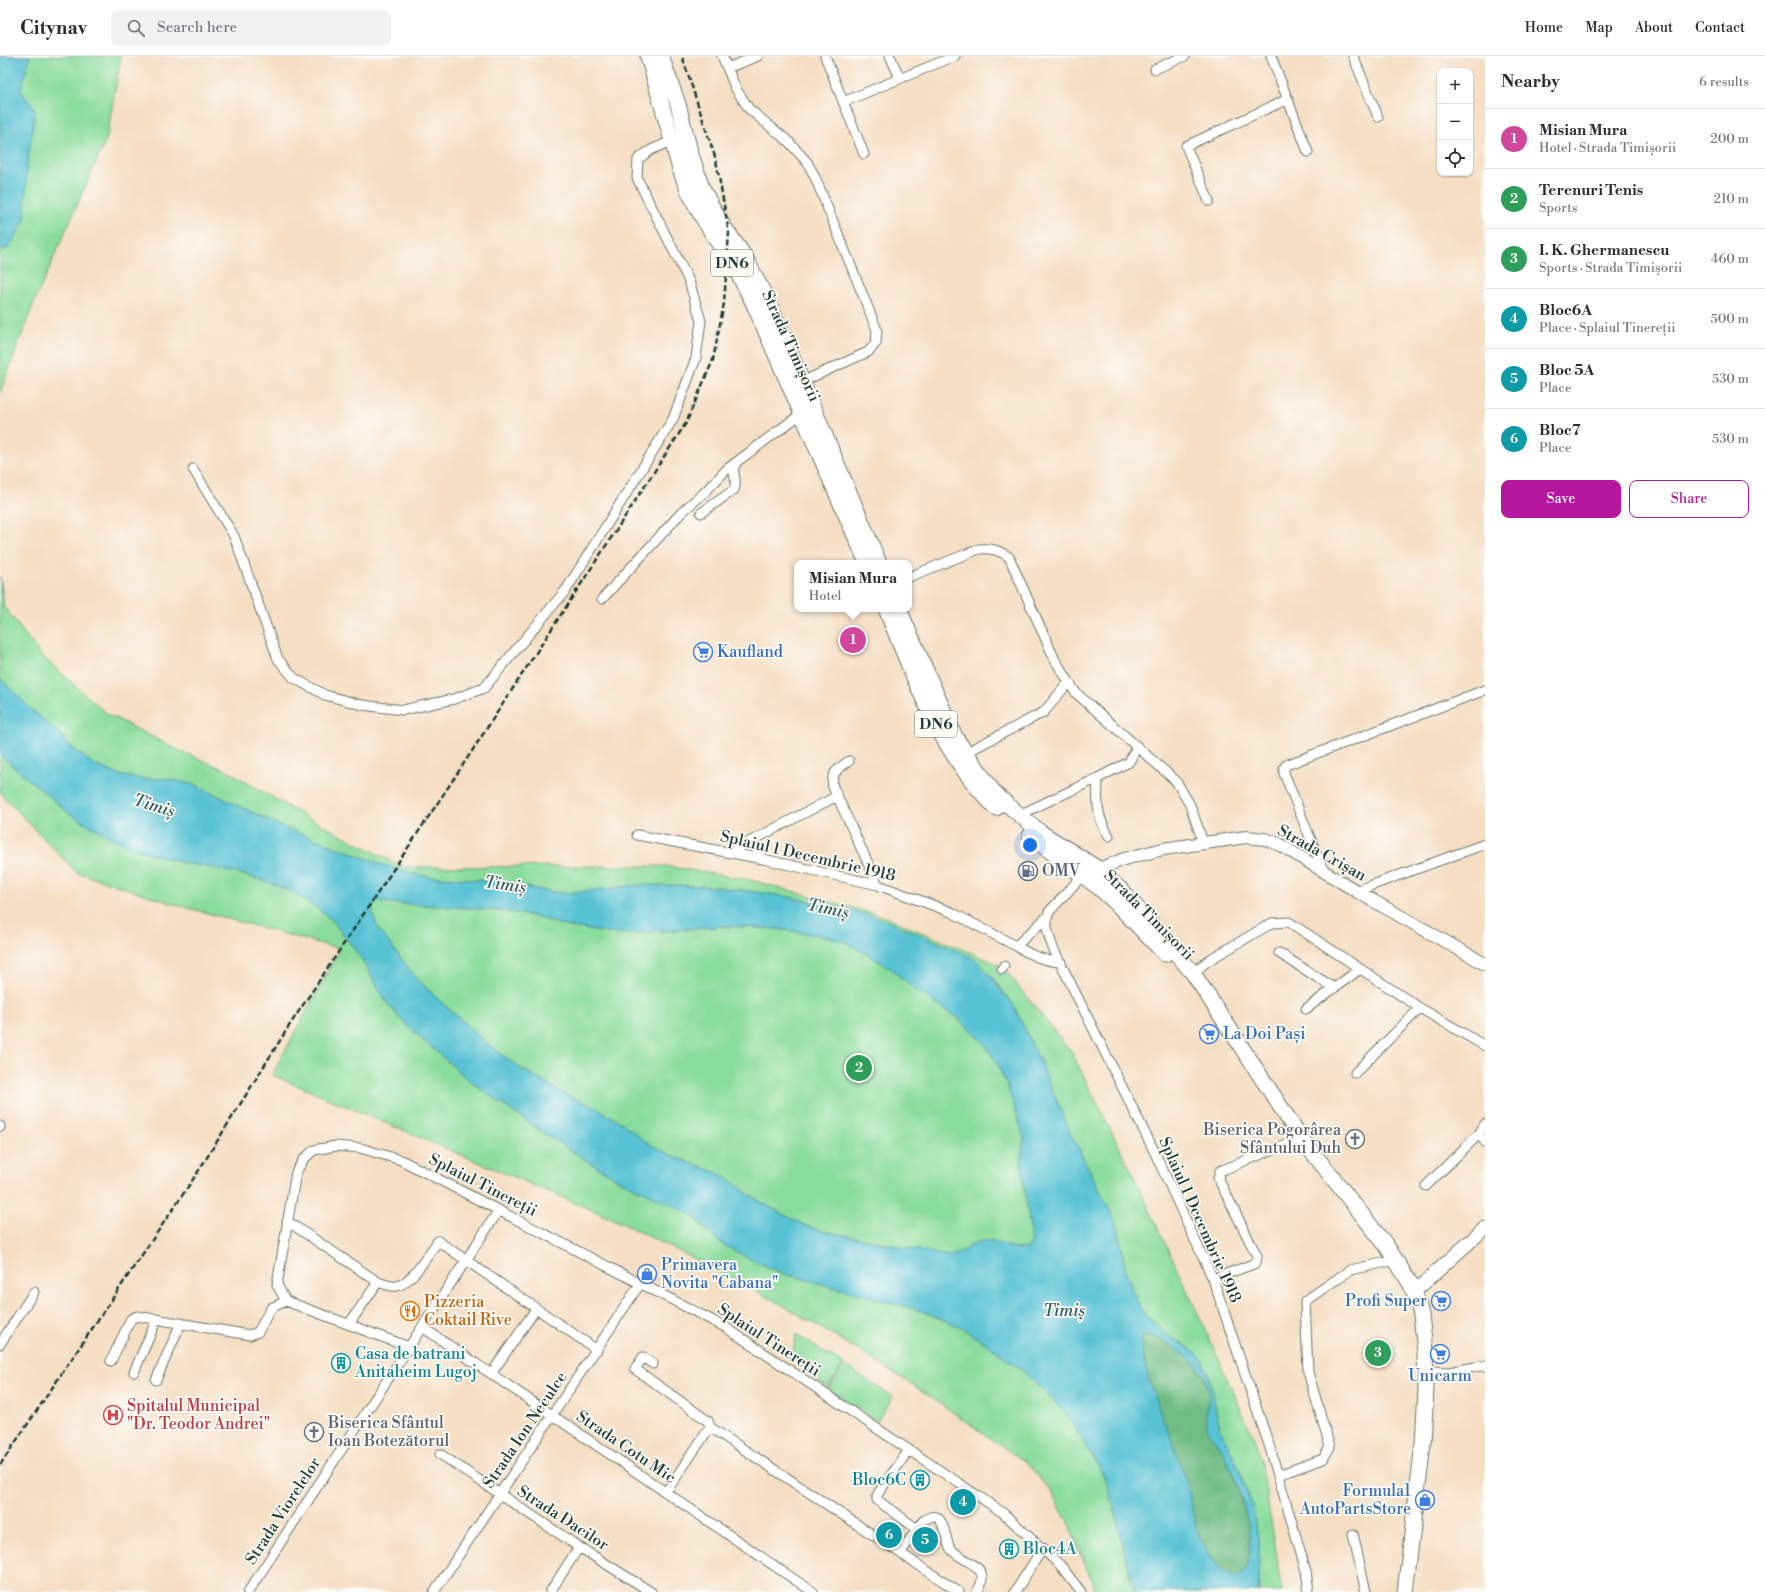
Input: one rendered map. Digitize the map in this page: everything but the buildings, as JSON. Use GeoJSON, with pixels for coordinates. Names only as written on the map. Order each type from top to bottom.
{"type":"FeatureCollection","features":[{"type":"Feature","properties":{"kind":"main road","name":"Strada Timișorii"},"geometry":{"type":"LineString","coordinates":[[648,56],[680,169],[688,190],[738,272],[797,384]]}},
{"type":"Feature","properties":{"kind":"main road","name":"Strada Timișorii"},"geometry":{"type":"LineString","coordinates":[[661,56],[678,104],[702,188],[719,220],[745,257],[759,282],[866,560]]}},
{"type":"Feature","properties":{"kind":"main road","name":"Strada Timișorii"},"geometry":{"type":"LineString","coordinates":[[807,410],[878,560]]}},
{"type":"Feature","properties":{"kind":"main road","name":"Strada Timișorii"},"geometry":{"type":"LineString","coordinates":[[887,612],[914,677],[944,742],[965,774],[980,793],[999,812],[1098,887],[1115,902],[1223,1018]]}},
{"type":"Feature","properties":{"kind":"main road","name":"Strada Timișorii"},"geometry":{"type":"LineString","coordinates":[[900,612],[955,737],[964,753],[995,794],[1040,832],[1097,868],[1126,895],[1193,973],[1301,1138],[1386,1245],[1414,1292],[1418,1302],[1424,1329],[1426,1371],[1423,1444],[1405,1592]]}},
{"type":"Feature","properties":{"kind":"main road"},"geometry":{"type":"LineString","coordinates":[[1414,1292],[1485,1228]]}},
{"type":"Feature","properties":{"kind":"street"},"geometry":{"type":"LineString","coordinates":[[722,56],[736,89],[749,109],[788,141],[807,162],[815,177],[876,330],[876,342],[868,352],[797,384]]}},
{"type":"Feature","properties":{"kind":"street"},"geometry":{"type":"LineString","coordinates":[[727,68],[758,56]]}},
{"type":"Feature","properties":{"kind":"street"},"geometry":{"type":"LineString","coordinates":[[825,56],[864,154]]}},
{"type":"Feature","properties":{"kind":"street"},"geometry":{"type":"LineString","coordinates":[[890,56],[900,78]]}},
{"type":"Feature","properties":{"kind":"street"},"geometry":{"type":"LineString","coordinates":[[843,102],[955,56]]}},
{"type":"Feature","properties":{"kind":"street"},"geometry":{"type":"LineString","coordinates":[[1155,69],[1185,56]]}},
{"type":"Feature","properties":{"kind":"street"},"geometry":{"type":"LineString","coordinates":[[1271,56],[1308,152]]}},
{"type":"Feature","properties":{"kind":"street"},"geometry":{"type":"LineString","coordinates":[[1353,56],[1378,117]]}},
{"type":"Feature","properties":{"kind":"street"},"geometry":{"type":"LineString","coordinates":[[1209,201],[1186,146],[1288,99]]}},
{"type":"Feature","properties":{"kind":"street"},"geometry":{"type":"LineString","coordinates":[[193,469],[234,536],[278,659],[294,678],[325,695],[362,705],[403,710],[454,699],[484,688],[566,590],[673,419],[696,358],[701,322],[688,281],[637,178],[638,159],[651,150],[686,135]]}},
{"type":"Feature","properties":{"kind":"street"},"geometry":{"type":"LineString","coordinates":[[602,599],[682,512],[737,462],[807,410]]}},
{"type":"Feature","properties":{"kind":"street"},"geometry":{"type":"LineString","coordinates":[[701,513],[734,490],[736,485],[733,469],[737,462]]}},
{"type":"Feature","properties":{"kind":"street"},"geometry":{"type":"LineString","coordinates":[[912,576],[979,549],[989,548],[1000,551],[1009,557],[1055,660],[1068,682],[1076,693],[1176,781],[1190,805],[1202,842]]}},
{"type":"Feature","properties":{"kind":"street"},"geometry":{"type":"LineString","coordinates":[[964,753],[1044,712],[1068,682]]}},
{"type":"Feature","properties":{"kind":"street"},"geometry":{"type":"LineString","coordinates":[[1323,870],[1284,773],[1284,768],[1286,765],[1485,690]]}},
{"type":"Feature","properties":{"kind":"street"},"geometry":{"type":"LineString","coordinates":[[1019,815],[1130,762],[1137,746]]}},
{"type":"Feature","properties":{"kind":"street"},"geometry":{"type":"LineString","coordinates":[[848,761],[835,771],[831,779],[837,796],[878,885]]}},
{"type":"Feature","properties":{"kind":"street"},"geometry":{"type":"LineString","coordinates":[[1098,778],[1098,812],[1101,824],[1109,836]]}},
{"type":"Feature","properties":{"kind":"street"},"geometry":{"type":"LineString","coordinates":[[730,852],[837,796]]}},
{"type":"Feature","properties":{"kind":"street","name":"Splaiul 1 Decembrie 1918"},"geometry":{"type":"LineString","coordinates":[[637,835],[730,852],[878,885],[950,912],[1037,958],[1049,962],[1061,962]]}},
{"type":"Feature","properties":{"kind":"street","name":"Strada Crișan"},"geometry":{"type":"LineString","coordinates":[[1082,876],[1097,868],[1163,849],[1202,842],[1246,837],[1264,839],[1279,844],[1485,964]]}},
{"type":"Feature","properties":{"kind":"street"},"geometry":{"type":"LineString","coordinates":[[752,841],[763,859]]}},
{"type":"Feature","properties":{"kind":"street"},"geometry":{"type":"LineString","coordinates":[[1356,890],[1485,844]]}},
{"type":"Feature","properties":{"kind":"street"},"geometry":{"type":"LineString","coordinates":[[1016,946],[1046,918],[1053,907],[1082,876]]}},
{"type":"Feature","properties":{"kind":"street","name":"Splaiul 1 Decembrie 1918"},"geometry":{"type":"LineString","coordinates":[[1046,918],[1047,931],[1061,962],[1154,1151],[1213,1279],[1278,1475],[1306,1571],[1309,1592]]}},
{"type":"Feature","properties":{"kind":"street"},"geometry":{"type":"LineString","coordinates":[[1193,973],[1209,960],[1272,923],[1289,922],[1420,1008],[1485,1046]]}},
{"type":"Feature","properties":{"kind":"street"},"geometry":{"type":"LineString","coordinates":[[1279,953],[1334,988]]}},
{"type":"Feature","properties":{"kind":"street"},"geometry":{"type":"LineString","coordinates":[[1306,1009],[1360,969]]}},
{"type":"Feature","properties":{"kind":"street"},"geometry":{"type":"LineString","coordinates":[[1355,1073],[1420,1008]]}},
{"type":"Feature","properties":{"kind":"street"},"geometry":{"type":"LineString","coordinates":[[1426,1186],[1479,1134],[1485,1124]]}},
{"type":"Feature","properties":{"kind":"street"},"geometry":{"type":"LineString","coordinates":[[1479,1134],[1485,1142]]}},
{"type":"Feature","properties":{"kind":"street"},"geometry":{"type":"LineString","coordinates":[[1213,1279],[1256,1263],[1258,1260],[1258,1256],[1218,1178],[1220,1171],[1301,1138]]}},
{"type":"Feature","properties":{"kind":"street","name":"Splaiul Tinereții"},"geometry":{"type":"LineString","coordinates":[[287,1221],[296,1172],[304,1159],[314,1150],[336,1146],[360,1148],[401,1160],[725,1327],[1002,1512],[1044,1548],[1060,1565],[1081,1592]]}},
{"type":"Feature","properties":{"kind":"street","name":"Strada Viorelelor"},"geometry":{"type":"LineString","coordinates":[[248,1592],[467,1261],[499,1210]]}},
{"type":"Feature","properties":{"kind":"street"},"geometry":{"type":"LineString","coordinates":[[409,1347],[286,1301],[277,1285],[287,1221],[378,1282],[396,1286],[405,1283],[411,1278],[438,1241],[597,1350]]}},
{"type":"Feature","properties":{"kind":"street"},"geometry":{"type":"LineString","coordinates":[[1278,1475],[1323,1459],[1330,1447],[1308,1372],[1305,1301],[1350,1270],[1396,1260]]}},
{"type":"Feature","properties":{"kind":"street"},"geometry":{"type":"LineString","coordinates":[[349,1324],[378,1282]]}},
{"type":"Feature","properties":{"kind":"street","name":"Strada Ion Neculce"},"geometry":{"type":"LineString","coordinates":[[434,1592],[640,1284]]}},
{"type":"Feature","properties":{"kind":"street"},"geometry":{"type":"LineString","coordinates":[[0,1344],[34,1292]]}},
{"type":"Feature","properties":{"kind":"street"},"geometry":{"type":"LineString","coordinates":[[111,1361],[131,1319],[137,1316],[250,1335],[258,1332],[272,1308],[286,1301]]}},
{"type":"Feature","properties":{"kind":"street"},"geometry":{"type":"LineString","coordinates":[[491,1374],[536,1309]]}},
{"type":"Feature","properties":{"kind":"street"},"geometry":{"type":"LineString","coordinates":[[134,1372],[156,1319]]}},
{"type":"Feature","properties":{"kind":"street"},"geometry":{"type":"LineString","coordinates":[[156,1380],[181,1323]]}},
{"type":"Feature","properties":{"kind":"street","name":"Strada Cotu Mic"},"geometry":{"type":"LineString","coordinates":[[422,1328],[813,1592]]}},
{"type":"Feature","properties":{"kind":"street"},"geometry":{"type":"LineString","coordinates":[[653,1364],[643,1357],[635,1369],[708,1422],[710,1427],[901,1552],[959,1592]]}},
{"type":"Feature","properties":{"kind":"street"},"geometry":{"type":"LineString","coordinates":[[1426,1371],[1449,1372],[1485,1366]]}},
{"type":"Feature","properties":{"kind":"street"},"geometry":{"type":"LineString","coordinates":[[666,1492],[710,1427]]}},
{"type":"Feature","properties":{"kind":"street"},"geometry":{"type":"LineString","coordinates":[[909,1450],[877,1496],[877,1500],[880,1504],[917,1529]]}},
{"type":"Feature","properties":{"kind":"street","name":"Strada Dacilor"},"geometry":{"type":"LineString","coordinates":[[440,1454],[579,1547],[651,1592]]}},
{"type":"Feature","properties":{"kind":"street"},"geometry":{"type":"LineString","coordinates":[[901,1552],[917,1529],[928,1517],[935,1517],[940,1520],[944,1527],[948,1544],[952,1549],[976,1566],[981,1572],[983,1579],[977,1592]]}},
{"type":"Feature","properties":{"kind":"street"},"geometry":{"type":"LineString","coordinates":[[1353,1534],[1366,1592]]}},
{"type":"Feature","properties":{"kind":"street"},"geometry":{"type":"LineString","coordinates":[[550,1592],[579,1547]]}},
{"type":"Feature","properties":{"kind":"street"},"geometry":{"type":"LineString","coordinates":[[1015,1592],[1044,1548]]}},
{"type":"Feature","properties":{"kind":"green space"},"geometry":{"type":"Polygon","coordinates":[[[0,56],[121,56],[107,137],[33,305],[0,393],[0,56]]]}},
{"type":"Feature","properties":{"kind":"green space"},"geometry":{"type":"Polygon","coordinates":[[[0,576],[4,607],[40,654],[107,714],[176,749],[228,771],[297,812],[403,867],[665,866],[751,880],[883,916],[1002,966],[1072,1053],[1131,1170],[1200,1318],[1256,1443],[1261,1462],[1283,1592],[1258,1592],[1259,1543],[1253,1508],[1239,1469],[1220,1428],[1210,1383],[1203,1361],[1188,1347],[1170,1337],[1144,1314],[1136,1299],[1126,1273],[1119,1233],[1070,1132],[1042,1066],[1014,1006],[997,983],[977,961],[890,922],[843,908],[783,896],[741,890],[679,885],[626,886],[567,893],[552,892],[504,883],[432,877],[411,873],[381,864],[283,827],[195,785],[168,779],[144,779],[123,776],[94,765],[70,746],[60,734],[30,708],[0,678],[0,576]]]}},
{"type":"Feature","properties":{"kind":"green space"},"geometry":{"type":"Polygon","coordinates":[[[0,755],[70,814],[114,839],[136,849],[180,862],[237,873],[268,882],[292,892],[316,908],[329,917],[337,926],[361,958],[385,1000],[401,1020],[471,1082],[532,1125],[592,1164],[619,1180],[691,1214],[713,1237],[756,1262],[785,1274],[922,1311],[961,1327],[991,1347],[1022,1370],[1067,1415],[1104,1476],[1114,1507],[1134,1592],[1096,1592],[1067,1520],[1050,1491],[1028,1464],[910,1383],[788,1308],[705,1264],[613,1219],[272,1075],[340,949],[177,905],[76,872],[0,793],[0,755]]]}},
{"type":"Feature","properties":{"kind":"green space"},"geometry":{"type":"Polygon","coordinates":[[[378,902],[510,912],[533,916],[567,926],[608,933],[637,933],[726,926],[779,929],[830,937],[849,944],[891,969],[917,991],[959,1019],[983,1042],[997,1063],[1008,1088],[1024,1137],[1021,1164],[1032,1240],[1028,1248],[1023,1249],[991,1241],[982,1241],[975,1243],[958,1254],[947,1256],[819,1230],[804,1225],[771,1208],[749,1195],[725,1176],[678,1158],[655,1147],[597,1108],[570,1097],[520,1068],[495,1050],[444,1005],[417,979],[379,930],[373,910],[374,904],[378,902]]]}},
{"type":"Feature","properties":{"kind":"green space"},"geometry":{"type":"Polygon","coordinates":[[[796,1334],[843,1364],[828,1387],[811,1376],[814,1371],[792,1358],[796,1334]]]}},
{"type":"Feature","properties":{"kind":"green space"},"geometry":{"type":"Polygon","coordinates":[[[1145,1335],[1165,1342],[1180,1351],[1193,1361],[1204,1379],[1209,1394],[1208,1419],[1210,1433],[1230,1467],[1250,1528],[1252,1549],[1250,1559],[1246,1568],[1239,1576],[1227,1573],[1217,1565],[1209,1554],[1197,1529],[1187,1484],[1148,1376],[1141,1339],[1145,1335]]]}},
{"type":"Feature","properties":{"kind":"green space"},"geometry":{"type":"Polygon","coordinates":[[[844,1365],[893,1397],[877,1421],[828,1389],[844,1365]]]}},
{"type":"Feature","properties":{"kind":"water"},"geometry":{"type":"Polygon","coordinates":[[[0,56],[30,56],[21,90],[35,111],[27,167],[25,219],[9,248],[0,250],[0,56]]]}},
{"type":"Feature","properties":{"kind":"water","name":"Timiș"},"geometry":{"type":"Polygon","coordinates":[[[0,678],[30,708],[60,734],[70,746],[94,765],[123,776],[144,779],[168,779],[195,785],[283,827],[381,864],[411,873],[432,877],[504,883],[552,892],[567,893],[639,885],[706,886],[783,896],[869,915],[890,922],[965,954],[977,961],[1014,1006],[1042,1066],[1070,1132],[1115,1220],[1119,1233],[1126,1273],[1136,1299],[1144,1314],[1170,1337],[1195,1352],[1203,1361],[1210,1383],[1220,1428],[1239,1469],[1253,1508],[1259,1543],[1258,1592],[1134,1592],[1114,1507],[1104,1476],[1067,1415],[1022,1370],[991,1347],[961,1327],[922,1311],[785,1274],[756,1262],[723,1245],[691,1214],[619,1180],[592,1164],[532,1125],[471,1082],[401,1020],[385,1000],[361,958],[337,926],[329,917],[316,908],[292,892],[268,882],[237,873],[180,862],[136,849],[114,839],[70,814],[0,755],[0,678]],[[378,902],[374,904],[373,910],[379,930],[417,979],[444,1005],[495,1050],[520,1068],[570,1097],[597,1108],[622,1123],[646,1142],[655,1147],[678,1158],[725,1176],[749,1195],[771,1208],[804,1225],[819,1230],[947,1256],[958,1254],[981,1241],[991,1241],[1017,1249],[1028,1248],[1032,1240],[1021,1164],[1024,1137],[1008,1088],[997,1063],[983,1042],[959,1019],[917,991],[891,969],[849,944],[830,937],[779,929],[726,926],[637,933],[608,933],[566,926],[533,916],[510,912],[378,902]],[[1145,1335],[1141,1339],[1148,1376],[1187,1484],[1197,1529],[1209,1554],[1217,1565],[1227,1573],[1239,1576],[1247,1566],[1250,1551],[1250,1535],[1242,1498],[1236,1481],[1224,1454],[1208,1430],[1206,1418],[1209,1396],[1205,1379],[1199,1368],[1186,1356],[1165,1342],[1145,1335]]]}},
{"type":"Feature","properties":{"kind":"railway"},"geometry":{"type":"LineString","coordinates":[[0,1465],[196,1175],[289,1026],[455,777],[686,423],[713,360],[724,303],[729,233],[716,160],[682,56]]}},
{"type":"Feature","properties":{"kind":"place","name":"Misian Mura"},"geometry":{"type":"Point","coordinates":[853,640]}},
{"type":"Feature","properties":{"kind":"place","name":"Kaufland"},"geometry":{"type":"Point","coordinates":[703,652]}},
{"type":"Feature","properties":{"kind":"place","name":"OMV"},"geometry":{"type":"Point","coordinates":[1028,871]}},
{"type":"Feature","properties":{"kind":"place","name":"La Doi Pași"},"geometry":{"type":"Point","coordinates":[1209,1034]}},
{"type":"Feature","properties":{"kind":"place","name":"Terenuri Tenis"},"geometry":{"type":"Point","coordinates":[859,1068]}},
{"type":"Feature","properties":{"kind":"place","name":"Biserica Pogorârea Sfântului Duh"},"geometry":{"type":"Point","coordinates":[1355,1139]}},
{"type":"Feature","properties":{"kind":"place","name":"Primavera Novita \"Cabana\""},"geometry":{"type":"Point","coordinates":[647,1274]}},
{"type":"Feature","properties":{"kind":"place","name":"Profi Super"},"geometry":{"type":"Point","coordinates":[1441,1301]}},
{"type":"Feature","properties":{"kind":"place","name":"Pizzeria Coktail Rive"},"geometry":{"type":"Point","coordinates":[410,1311]}},
{"type":"Feature","properties":{"kind":"place","name":"I. K. Ghermanescu"},"geometry":{"type":"Point","coordinates":[1378,1353]}},
{"type":"Feature","properties":{"kind":"place","name":"Unicarm"},"geometry":{"type":"Point","coordinates":[1440,1354]}},
{"type":"Feature","properties":{"kind":"place","name":"Casa de batrani Anitaheim Lugoj"},"geometry":{"type":"Point","coordinates":[341,1363]}},
{"type":"Feature","properties":{"kind":"place","name":"Spitalul Municipal \"Dr. Teodor Andrei\""},"geometry":{"type":"Point","coordinates":[113,1415]}},
{"type":"Feature","properties":{"kind":"place","name":"Biserica Sfântul Ioan Botezătorul"},"geometry":{"type":"Point","coordinates":[314,1432]}},
{"type":"Feature","properties":{"kind":"place","name":"Bloc6C"},"geometry":{"type":"Point","coordinates":[920,1480]}},
{"type":"Feature","properties":{"kind":"place","name":"Formula1 AutoPartsStore"},"geometry":{"type":"Point","coordinates":[1425,1500]}},
{"type":"Feature","properties":{"kind":"place","name":"Bloc6A"},"geometry":{"type":"Point","coordinates":[963,1502]}},
{"type":"Feature","properties":{"kind":"place","name":"Bloc7"},"geometry":{"type":"Point","coordinates":[889,1535]}},
{"type":"Feature","properties":{"kind":"place","name":"Bloc 5A"},"geometry":{"type":"Point","coordinates":[925,1540]}},
{"type":"Feature","properties":{"kind":"place","name":"Bloc4A"},"geometry":{"type":"Point","coordinates":[1009,1549]}}]}
